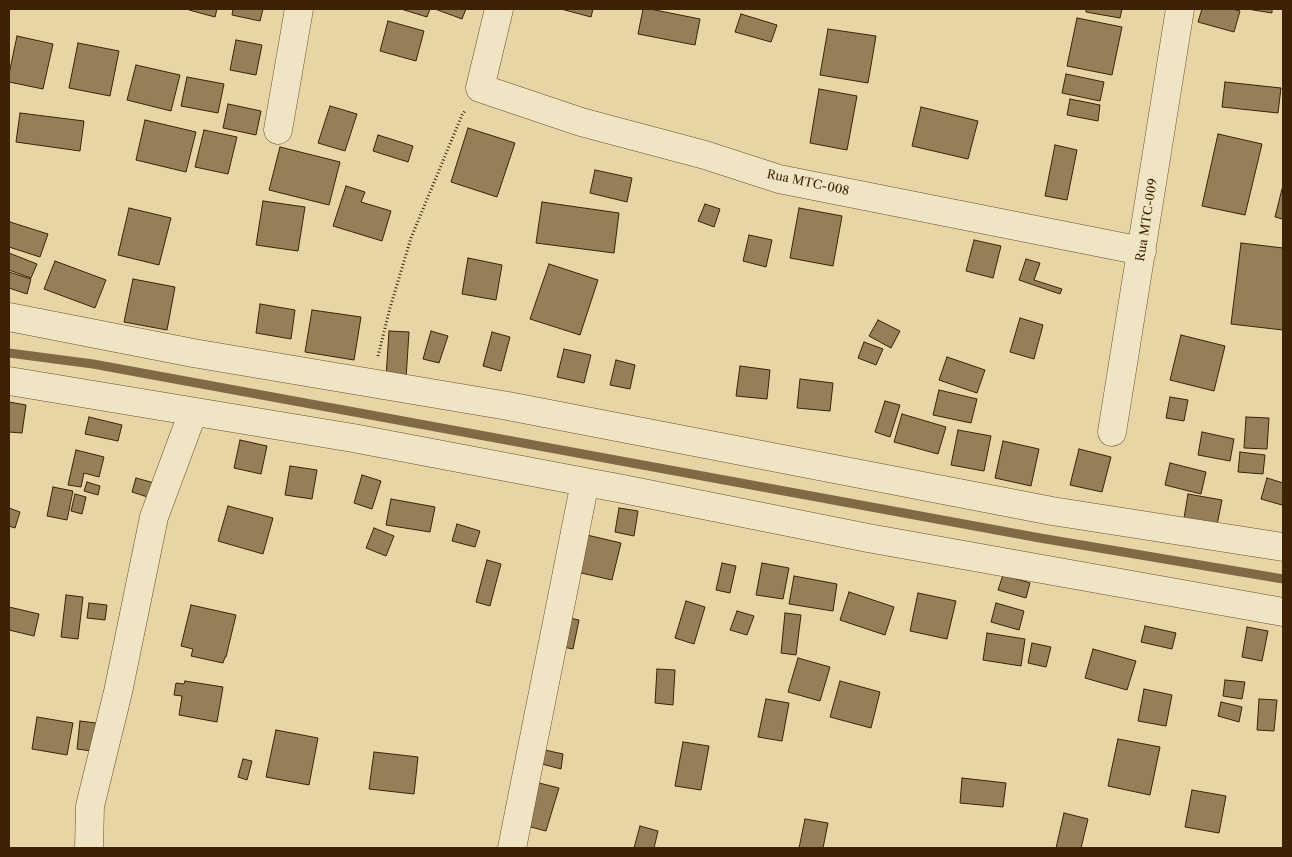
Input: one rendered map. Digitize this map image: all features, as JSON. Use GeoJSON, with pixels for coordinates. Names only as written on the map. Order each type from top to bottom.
{"type":"FeatureCollection","features":[{"type":"Feature","properties":{"kind":"street"},"geometry":{"type":"LineString","coordinates":[[278,130],[299,9]]}},
{"type":"Feature","properties":{"kind":"street"},"geometry":{"type":"LineString","coordinates":[[480,88],[498,9]]}},
{"type":"Feature","properties":{"kind":"street","name":"Rua MTC-009"},"geometry":{"type":"LineString","coordinates":[[1112,432],[1180,9]]}},
{"type":"Feature","properties":{"kind":"street","name":"Rua MTC-008"},"geometry":{"type":"LineString","coordinates":[[480,88],[581,122],[705,155],[779,179],[1142,251]]}},
{"type":"Feature","properties":{"kind":"street"},"geometry":{"type":"LineString","coordinates":[[9,317],[193,352],[508,406],[1052,511],[1283,547]]}},
{"type":"Feature","properties":{"kind":"street"},"geometry":{"type":"LineString","coordinates":[[9,381],[353,438],[868,538],[1283,612]]}},
{"type":"Feature","properties":{"kind":"street"},"geometry":{"type":"LineString","coordinates":[[89,848],[90,806],[118,692],[154,518],[193,412]]}},
{"type":"Feature","properties":{"kind":"street"},"geometry":{"type":"LineString","coordinates":[[512,848],[585,482]]}},
{"type":"Feature","properties":{"kind":"path"},"geometry":{"type":"LineString","coordinates":[[372,383],[390,308],[411,238],[462,115],[480,88]]}},
{"type":"Feature","properties":{"kind":"building"},"geometry":{"type":"Polygon","coordinates":[[[189,9],[217,9],[215,17],[189,9]]]}},
{"type":"Feature","properties":{"kind":"building"},"geometry":{"type":"Polygon","coordinates":[[[233,9],[263,9],[260,21],[232,15],[233,9]]]}},
{"type":"Feature","properties":{"kind":"building"},"geometry":{"type":"Polygon","coordinates":[[[401,9],[430,9],[427,17],[401,9]]]}},
{"type":"Feature","properties":{"kind":"building"},"geometry":{"type":"Polygon","coordinates":[[[435,9],[466,9],[462,19],[435,9]]]}},
{"type":"Feature","properties":{"kind":"building"},"geometry":{"type":"Polygon","coordinates":[[[561,9],[593,9],[591,17],[561,9]]]}},
{"type":"Feature","properties":{"kind":"building"},"geometry":{"type":"Polygon","coordinates":[[[643,9],[700,19],[695,45],[638,34],[643,9]]]}},
{"type":"Feature","properties":{"kind":"building"},"geometry":{"type":"Polygon","coordinates":[[[1086,9],[1122,9],[1120,18],[1086,12],[1086,9]]]}},
{"type":"Feature","properties":{"kind":"building"},"geometry":{"type":"Polygon","coordinates":[[[1202,9],[1232,9],[1240,11],[1234,32],[1198,22],[1202,9]]]}},
{"type":"Feature","properties":{"kind":"building"},"geometry":{"type":"Polygon","coordinates":[[[1247,9],[1272,9],[1272,13],[1247,9]]]}},
{"type":"Feature","properties":{"kind":"building"},"geometry":{"type":"Polygon","coordinates":[[[741,14],[777,25],[771,42],[735,32],[741,14]]]}},
{"type":"Feature","properties":{"kind":"building"},"geometry":{"type":"Polygon","coordinates":[[[1077,18],[1122,27],[1112,75],[1067,66],[1077,18]]]}},
{"type":"Feature","properties":{"kind":"building"},"geometry":{"type":"Polygon","coordinates":[[[388,21],[424,31],[416,61],[380,51],[388,21]]]}},
{"type":"Feature","properties":{"kind":"building"},"geometry":{"type":"Polygon","coordinates":[[[828,29],[876,36],[868,83],[820,75],[828,29]]]}},
{"type":"Feature","properties":{"kind":"building"},"geometry":{"type":"Polygon","coordinates":[[[17,36],[53,44],[43,89],[9,82],[17,36]]]}},
{"type":"Feature","properties":{"kind":"building"},"geometry":{"type":"Polygon","coordinates":[[[236,40],[262,45],[256,75],[230,70],[236,40]]]}},
{"type":"Feature","properties":{"kind":"building"},"geometry":{"type":"Polygon","coordinates":[[[78,43],[119,51],[110,96],[69,88],[78,43]]]}},
{"type":"Feature","properties":{"kind":"building"},"geometry":{"type":"Polygon","coordinates":[[[136,65],[180,75],[171,111],[127,100],[136,65]]]}},
{"type":"Feature","properties":{"kind":"building"},"geometry":{"type":"Polygon","coordinates":[[[1066,74],[1104,82],[1100,101],[1062,93],[1066,74]]]}},
{"type":"Feature","properties":{"kind":"building"},"geometry":{"type":"Polygon","coordinates":[[[187,77],[224,84],[218,113],[181,106],[187,77]]]}},
{"type":"Feature","properties":{"kind":"building"},"geometry":{"type":"Polygon","coordinates":[[[1225,82],[1281,88],[1278,113],[1222,107],[1225,82]]]}},
{"type":"Feature","properties":{"kind":"building"},"geometry":{"type":"Polygon","coordinates":[[[819,89],[857,96],[847,150],[810,143],[819,89]]]}},
{"type":"Feature","properties":{"kind":"building"},"geometry":{"type":"Polygon","coordinates":[[[1070,99],[1100,105],[1098,121],[1067,115],[1070,99]]]}},
{"type":"Feature","properties":{"kind":"building"},"geometry":{"type":"Polygon","coordinates":[[[228,104],[261,111],[256,135],[223,128],[228,104]]]}},
{"type":"Feature","properties":{"kind":"building"},"geometry":{"type":"Polygon","coordinates":[[[330,106],[357,114],[345,151],[318,143],[330,106]]]}},
{"type":"Feature","properties":{"kind":"building"},"geometry":{"type":"Polygon","coordinates":[[[921,107],[978,121],[968,159],[912,146],[921,107]]]}},
{"type":"Feature","properties":{"kind":"building"},"geometry":{"type":"Polygon","coordinates":[[[20,113],[84,121],[80,151],[16,142],[20,113]]]}},
{"type":"Feature","properties":{"kind":"building"},"geometry":{"type":"Polygon","coordinates":[[[145,120],[196,132],[186,172],[136,160],[145,120]]]}},
{"type":"Feature","properties":{"kind":"building"},"geometry":{"type":"Polygon","coordinates":[[[468,128],[515,143],[497,197],[451,182],[468,128]]]}},
{"type":"Feature","properties":{"kind":"building"},"geometry":{"type":"Polygon","coordinates":[[[204,130],[237,137],[228,174],[195,167],[204,130]]]}},
{"type":"Feature","properties":{"kind":"building"},"geometry":{"type":"Polygon","coordinates":[[[1218,134],[1262,144],[1245,215],[1202,206],[1218,134]]]}},
{"type":"Feature","properties":{"kind":"building"},"geometry":{"type":"Polygon","coordinates":[[[378,135],[413,146],[408,162],[373,151],[378,135]]]}},
{"type":"Feature","properties":{"kind":"building"},"geometry":{"type":"Polygon","coordinates":[[[1055,145],[1077,150],[1067,200],[1045,196],[1055,145]]]}},
{"type":"Feature","properties":{"kind":"building"},"geometry":{"type":"Polygon","coordinates":[[[280,147],[340,162],[329,205],[269,190],[280,147]]]}},
{"type":"Feature","properties":{"kind":"building"},"geometry":{"type":"Polygon","coordinates":[[[595,170],[632,178],[627,202],[590,193],[595,170]]]}},
{"type":"Feature","properties":{"kind":"building"},"geometry":{"type":"Polygon","coordinates":[[[346,186],[365,192],[361,202],[391,211],[382,241],[333,226],[346,186]]]}},
{"type":"Feature","properties":{"kind":"building"},"geometry":{"type":"Polygon","coordinates":[[[1283,189],[1283,219],[1275,217],[1283,189]]]}},
{"type":"Feature","properties":{"kind":"building"},"geometry":{"type":"Polygon","coordinates":[[[263,201],[305,207],[298,251],[256,245],[263,201]]]}},
{"type":"Feature","properties":{"kind":"building"},"geometry":{"type":"Polygon","coordinates":[[[542,202],[619,213],[614,253],[536,243],[542,202]]]}},
{"type":"Feature","properties":{"kind":"building"},"geometry":{"type":"Polygon","coordinates":[[[705,204],[720,209],[714,227],[698,221],[705,204]]]}},
{"type":"Feature","properties":{"kind":"building"},"geometry":{"type":"Polygon","coordinates":[[[129,208],[171,218],[159,265],[118,255],[129,208]]]}},
{"type":"Feature","properties":{"kind":"building"},"geometry":{"type":"Polygon","coordinates":[[[799,208],[842,216],[833,266],[790,258],[799,208]]]}},
{"type":"Feature","properties":{"kind":"building"},"geometry":{"type":"Polygon","coordinates":[[[10,222],[48,234],[40,257],[9,247],[10,222]]]}},
{"type":"Feature","properties":{"kind":"building"},"geometry":{"type":"Polygon","coordinates":[[[749,235],[772,240],[766,267],[743,261],[749,235]]]}},
{"type":"Feature","properties":{"kind":"building"},"geometry":{"type":"Polygon","coordinates":[[[974,240],[1001,246],[993,278],[966,271],[974,240]]]}},
{"type":"Feature","properties":{"kind":"building"},"geometry":{"type":"Polygon","coordinates":[[[1241,243],[1283,248],[1283,330],[1231,324],[1241,243]]]}},
{"type":"Feature","properties":{"kind":"building"},"geometry":{"type":"Polygon","coordinates":[[[9,253],[37,264],[31,278],[9,270],[9,253]]]}},
{"type":"Feature","properties":{"kind":"building"},"geometry":{"type":"Polygon","coordinates":[[[468,258],[502,265],[496,300],[462,294],[468,258]]]}},
{"type":"Feature","properties":{"kind":"building"},"geometry":{"type":"Polygon","coordinates":[[[1026,259],[1040,263],[1034,280],[1062,289],[1060,294],[1019,280],[1026,259]]]}},
{"type":"Feature","properties":{"kind":"building"},"geometry":{"type":"Polygon","coordinates":[[[55,261],[106,280],[95,308],[44,289],[55,261]]]}},
{"type":"Feature","properties":{"kind":"building"},"geometry":{"type":"Polygon","coordinates":[[[549,264],[598,280],[580,335],[530,319],[549,264]]]}},
{"type":"Feature","properties":{"kind":"building"},"geometry":{"type":"Polygon","coordinates":[[[9,272],[31,279],[27,294],[9,288],[9,272]]]}},
{"type":"Feature","properties":{"kind":"building"},"geometry":{"type":"Polygon","coordinates":[[[133,279],[175,287],[167,330],[124,322],[133,279]]]}},
{"type":"Feature","properties":{"kind":"building"},"geometry":{"type":"Polygon","coordinates":[[[260,304],[295,310],[291,339],[256,333],[260,304]]]}},
{"type":"Feature","properties":{"kind":"building"},"geometry":{"type":"Polygon","coordinates":[[[312,310],[361,317],[354,360],[305,352],[312,310]]]}},
{"type":"Feature","properties":{"kind":"building"},"geometry":{"type":"Polygon","coordinates":[[[1020,318],[1043,325],[1034,359],[1010,352],[1020,318]]]}},
{"type":"Feature","properties":{"kind":"building"},"geometry":{"type":"Polygon","coordinates":[[[878,320],[900,331],[891,348],[869,336],[878,320]]]}},
{"type":"Feature","properties":{"kind":"building"},"geometry":{"type":"Polygon","coordinates":[[[389,331],[409,332],[406,379],[386,378],[389,331]]]}},
{"type":"Feature","properties":{"kind":"building"},"geometry":{"type":"Polygon","coordinates":[[[431,331],[448,336],[439,363],[423,359],[431,331]]]}},
{"type":"Feature","properties":{"kind":"building"},"geometry":{"type":"Polygon","coordinates":[[[492,332],[510,337],[501,371],[483,366],[492,332]]]}},
{"type":"Feature","properties":{"kind":"building"},"geometry":{"type":"Polygon","coordinates":[[[1181,335],[1225,346],[1214,391],[1170,380],[1181,335]]]}},
{"type":"Feature","properties":{"kind":"building"},"geometry":{"type":"Polygon","coordinates":[[[864,342],[883,349],[876,365],[858,358],[864,342]]]}},
{"type":"Feature","properties":{"kind":"building"},"geometry":{"type":"Polygon","coordinates":[[[564,349],[591,355],[584,383],[557,377],[564,349]]]}},
{"type":"Feature","properties":{"kind":"building"},"geometry":{"type":"Polygon","coordinates":[[[947,357],[985,370],[977,393],[939,380],[947,357]]]}},
{"type":"Feature","properties":{"kind":"building"},"geometry":{"type":"Polygon","coordinates":[[[616,360],[635,365],[630,389],[610,385],[616,360]]]}},
{"type":"Feature","properties":{"kind":"building"},"geometry":{"type":"Polygon","coordinates":[[[740,366],[770,370],[767,399],[736,396],[740,366]]]}},
{"type":"Feature","properties":{"kind":"building"},"geometry":{"type":"Polygon","coordinates":[[[800,379],[833,383],[830,411],[797,408],[800,379]]]}},
{"type":"Feature","properties":{"kind":"building"},"geometry":{"type":"Polygon","coordinates":[[[939,390],[977,399],[971,423],[933,415],[939,390]]]}},
{"type":"Feature","properties":{"kind":"building"},"geometry":{"type":"Polygon","coordinates":[[[1170,397],[1188,400],[1184,421],[1166,418],[1170,397]]]}},
{"type":"Feature","properties":{"kind":"building"},"geometry":{"type":"Polygon","coordinates":[[[885,401],[900,405],[890,437],[875,432],[885,401]]]}},
{"type":"Feature","properties":{"kind":"building"},"geometry":{"type":"Polygon","coordinates":[[[9,402],[26,405],[22,433],[9,432],[9,402]]]}},
{"type":"Feature","properties":{"kind":"building"},"geometry":{"type":"Polygon","coordinates":[[[902,414],[946,427],[938,454],[894,442],[902,414]]]}},
{"type":"Feature","properties":{"kind":"building"},"geometry":{"type":"Polygon","coordinates":[[[89,417],[122,425],[118,441],[85,434],[89,417]]]}},
{"type":"Feature","properties":{"kind":"building"},"geometry":{"type":"Polygon","coordinates":[[[1246,417],[1269,418],[1267,449],[1244,448],[1246,417]]]}},
{"type":"Feature","properties":{"kind":"building"},"geometry":{"type":"Polygon","coordinates":[[[958,430],[991,436],[984,471],[951,465],[958,430]]]}},
{"type":"Feature","properties":{"kind":"building"},"geometry":{"type":"Polygon","coordinates":[[[1202,432],[1234,439],[1230,461],[1198,455],[1202,432]]]}},
{"type":"Feature","properties":{"kind":"building"},"geometry":{"type":"Polygon","coordinates":[[[240,440],[267,446],[261,474],[234,468],[240,440]]]}},
{"type":"Feature","properties":{"kind":"building"},"geometry":{"type":"Polygon","coordinates":[[[1003,441],[1039,449],[1031,486],[995,478],[1003,441]]]}},
{"type":"Feature","properties":{"kind":"building"},"geometry":{"type":"Polygon","coordinates":[[[1079,449],[1111,457],[1102,492],[1070,485],[1079,449]]]}},
{"type":"Feature","properties":{"kind":"building"},"geometry":{"type":"Polygon","coordinates":[[[76,450],[104,457],[99,477],[84,473],[81,487],[68,485],[76,450]]]}},
{"type":"Feature","properties":{"kind":"building"},"geometry":{"type":"Polygon","coordinates":[[[1240,452],[1265,455],[1263,474],[1238,472],[1240,452]]]}},
{"type":"Feature","properties":{"kind":"building"},"geometry":{"type":"Polygon","coordinates":[[[1170,463],[1206,472],[1201,494],[1165,485],[1170,463]]]}},
{"type":"Feature","properties":{"kind":"building"},"geometry":{"type":"Polygon","coordinates":[[[290,466],[317,470],[312,499],[285,495],[290,466]]]}},
{"type":"Feature","properties":{"kind":"building"},"geometry":{"type":"Polygon","coordinates":[[[362,475],[381,481],[372,509],[354,503],[362,475]]]}},
{"type":"Feature","properties":{"kind":"building"},"geometry":{"type":"Polygon","coordinates":[[[136,478],[158,484],[154,499],[132,492],[136,478]]]}},
{"type":"Feature","properties":{"kind":"building"},"geometry":{"type":"Polygon","coordinates":[[[1267,478],[1283,483],[1282,505],[1261,499],[1267,478]]]}},
{"type":"Feature","properties":{"kind":"building"},"geometry":{"type":"Polygon","coordinates":[[[87,482],[100,486],[98,495],[84,491],[87,482]]]}},
{"type":"Feature","properties":{"kind":"building"},"geometry":{"type":"Polygon","coordinates":[[[53,487],[73,491],[67,520],[47,516],[53,487]]]}},
{"type":"Feature","properties":{"kind":"building"},"geometry":{"type":"Polygon","coordinates":[[[75,494],[86,497],[82,514],[71,511],[75,494]]]}},
{"type":"Feature","properties":{"kind":"building"},"geometry":{"type":"Polygon","coordinates":[[[1188,494],[1222,500],[1217,525],[1184,518],[1188,494]]]}},
{"type":"Feature","properties":{"kind":"building"},"geometry":{"type":"Polygon","coordinates":[[[391,499],[435,507],[430,532],[386,525],[391,499]]]}},
{"type":"Feature","properties":{"kind":"building"},"geometry":{"type":"Polygon","coordinates":[[[228,506],[273,518],[263,554],[218,541],[228,506]]]}},
{"type":"Feature","properties":{"kind":"building"},"geometry":{"type":"Polygon","coordinates":[[[9,508],[20,512],[15,528],[9,526],[9,508]]]}},
{"type":"Feature","properties":{"kind":"building"},"geometry":{"type":"Polygon","coordinates":[[[619,508],[638,511],[634,536],[615,532],[619,508]]]}},
{"type":"Feature","properties":{"kind":"building"},"geometry":{"type":"Polygon","coordinates":[[[457,524],[480,531],[475,547],[452,541],[457,524]]]}},
{"type":"Feature","properties":{"kind":"building"},"geometry":{"type":"Polygon","coordinates":[[[374,528],[394,536],[386,556],[366,548],[374,528]]]}},
{"type":"Feature","properties":{"kind":"building"},"geometry":{"type":"Polygon","coordinates":[[[587,535],[621,543],[612,580],[577,572],[587,535]]]}},
{"type":"Feature","properties":{"kind":"building"},"geometry":{"type":"Polygon","coordinates":[[[487,560],[501,564],[490,606],[476,602],[487,560]]]}},
{"type":"Feature","properties":{"kind":"building"},"geometry":{"type":"Polygon","coordinates":[[[722,563],[736,566],[730,593],[716,590],[722,563]]]}},
{"type":"Feature","properties":{"kind":"building"},"geometry":{"type":"Polygon","coordinates":[[[762,563],[789,568],[783,599],[756,595],[762,563]]]}},
{"type":"Feature","properties":{"kind":"building"},"geometry":{"type":"Polygon","coordinates":[[[1003,575],[1030,583],[1026,598],[998,590],[1003,575]]]}},
{"type":"Feature","properties":{"kind":"building"},"geometry":{"type":"Polygon","coordinates":[[[794,576],[837,584],[833,611],[789,604],[794,576]]]}},
{"type":"Feature","properties":{"kind":"building"},"geometry":{"type":"Polygon","coordinates":[[[849,592],[894,607],[885,635],[840,620],[849,592]]]}},
{"type":"Feature","properties":{"kind":"building"},"geometry":{"type":"Polygon","coordinates":[[[918,593],[956,601],[947,639],[910,631],[918,593]]]}},
{"type":"Feature","properties":{"kind":"building"},"geometry":{"type":"Polygon","coordinates":[[[66,595],[83,597],[78,639],[61,637],[66,595]]]}},
{"type":"Feature","properties":{"kind":"building"},"geometry":{"type":"Polygon","coordinates":[[[686,601],[705,607],[694,644],[675,638],[686,601]]]}},
{"type":"Feature","properties":{"kind":"building"},"geometry":{"type":"Polygon","coordinates":[[[89,603],[107,605],[105,620],[87,618],[89,603]]]}},
{"type":"Feature","properties":{"kind":"building"},"geometry":{"type":"Polygon","coordinates":[[[996,603],[1024,611],[1019,630],[991,622],[996,603]]]}},
{"type":"Feature","properties":{"kind":"building"},"geometry":{"type":"Polygon","coordinates":[[[191,605],[236,615],[223,663],[191,656],[193,649],[181,646],[191,605]]]}},
{"type":"Feature","properties":{"kind":"building"},"geometry":{"type":"Polygon","coordinates":[[[9,607],[39,614],[34,636],[9,630],[9,607]]]}},
{"type":"Feature","properties":{"kind":"building"},"geometry":{"type":"Polygon","coordinates":[[[737,611],[754,616],[747,635],[730,630],[737,611]]]}},
{"type":"Feature","properties":{"kind":"building"},"geometry":{"type":"Polygon","coordinates":[[[785,613],[801,615],[796,655],[781,653],[785,613]]]}},
{"type":"Feature","properties":{"kind":"building"},"geometry":{"type":"Polygon","coordinates":[[[564,617],[579,620],[573,649],[558,646],[564,617]]]}},
{"type":"Feature","properties":{"kind":"building"},"geometry":{"type":"Polygon","coordinates":[[[1145,626],[1176,633],[1172,649],[1141,642],[1145,626]]]}},
{"type":"Feature","properties":{"kind":"building"},"geometry":{"type":"Polygon","coordinates":[[[1247,627],[1268,631],[1262,661],[1242,657],[1247,627]]]}},
{"type":"Feature","properties":{"kind":"building"},"geometry":{"type":"Polygon","coordinates":[[[987,633],[1025,639],[1021,666],[983,660],[987,633]]]}},
{"type":"Feature","properties":{"kind":"building"},"geometry":{"type":"Polygon","coordinates":[[[1032,643],[1051,647],[1046,667],[1028,663],[1032,643]]]}},
{"type":"Feature","properties":{"kind":"building"},"geometry":{"type":"Polygon","coordinates":[[[1093,649],[1136,661],[1127,690],[1085,678],[1093,649]]]}},
{"type":"Feature","properties":{"kind":"building"},"geometry":{"type":"Polygon","coordinates":[[[798,658],[830,667],[820,701],[788,692],[798,658]]]}},
{"type":"Feature","properties":{"kind":"building"},"geometry":{"type":"Polygon","coordinates":[[[657,669],[675,670],[673,705],[655,703],[657,669]]]}},
{"type":"Feature","properties":{"kind":"building"},"geometry":{"type":"Polygon","coordinates":[[[1225,680],[1245,682],[1242,699],[1223,696],[1225,680]]]}},
{"type":"Feature","properties":{"kind":"building"},"geometry":{"type":"Polygon","coordinates":[[[185,681],[223,687],[217,722],[179,715],[182,696],[174,695],[176,683],[184,684],[185,681]]]}},
{"type":"Feature","properties":{"kind":"building"},"geometry":{"type":"Polygon","coordinates":[[[840,681],[880,692],[871,728],[830,717],[840,681]]]}},
{"type":"Feature","properties":{"kind":"building"},"geometry":{"type":"Polygon","coordinates":[[[1144,689],[1172,695],[1166,726],[1138,721],[1144,689]]]}},
{"type":"Feature","properties":{"kind":"building"},"geometry":{"type":"Polygon","coordinates":[[[766,699],[789,703],[782,741],[758,737],[766,699]]]}},
{"type":"Feature","properties":{"kind":"building"},"geometry":{"type":"Polygon","coordinates":[[[1259,699],[1277,700],[1274,731],[1257,730],[1259,699]]]}},
{"type":"Feature","properties":{"kind":"building"},"geometry":{"type":"Polygon","coordinates":[[[1221,702],[1242,707],[1239,722],[1218,716],[1221,702]]]}},
{"type":"Feature","properties":{"kind":"building"},"geometry":{"type":"Polygon","coordinates":[[[37,717],[73,723],[67,755],[32,749],[37,717]]]}},
{"type":"Feature","properties":{"kind":"building"},"geometry":{"type":"Polygon","coordinates":[[[80,721],[104,724],[99,752],[77,749],[80,721]]]}},
{"type":"Feature","properties":{"kind":"building"},"geometry":{"type":"Polygon","coordinates":[[[276,730],[318,738],[309,785],[266,777],[276,730]]]}},
{"type":"Feature","properties":{"kind":"building"},"geometry":{"type":"Polygon","coordinates":[[[1118,739],[1160,747],[1150,795],[1108,786],[1118,739]]]}},
{"type":"Feature","properties":{"kind":"building"},"geometry":{"type":"Polygon","coordinates":[[[683,742],[709,746],[701,790],[675,786],[683,742]]]}},
{"type":"Feature","properties":{"kind":"building"},"geometry":{"type":"Polygon","coordinates":[[[545,750],[563,754],[561,769],[542,764],[545,750]]]}},
{"type":"Feature","properties":{"kind":"building"},"geometry":{"type":"Polygon","coordinates":[[[374,752],[418,757],[414,794],[369,789],[374,752]]]}},
{"type":"Feature","properties":{"kind":"building"},"geometry":{"type":"Polygon","coordinates":[[[243,759],[252,761],[247,780],[238,777],[243,759]]]}},
{"type":"Feature","properties":{"kind":"building"},"geometry":{"type":"Polygon","coordinates":[[[962,778],[1006,783],[1003,807],[960,803],[962,778]]]}},
{"type":"Feature","properties":{"kind":"building"},"geometry":{"type":"Polygon","coordinates":[[[539,783],[559,788],[546,831],[527,826],[539,783]]]}},
{"type":"Feature","properties":{"kind":"building"},"geometry":{"type":"Polygon","coordinates":[[[1192,790],[1226,796],[1219,833],[1185,827],[1192,790]]]}},
{"type":"Feature","properties":{"kind":"building"},"geometry":{"type":"Polygon","coordinates":[[[1064,813],[1088,819],[1081,848],[1056,848],[1064,813]]]}},
{"type":"Feature","properties":{"kind":"building"},"geometry":{"type":"Polygon","coordinates":[[[805,819],[828,823],[823,848],[799,848],[805,819]]]}},
{"type":"Feature","properties":{"kind":"building"},"geometry":{"type":"Polygon","coordinates":[[[640,826],[658,831],[654,848],[634,848],[640,826]]]}},
{"type":"Feature","properties":{"kind":"waterway"},"geometry":{"type":"LineString","coordinates":[[9,353],[93,364],[1040,538],[1283,579]]}}]}
